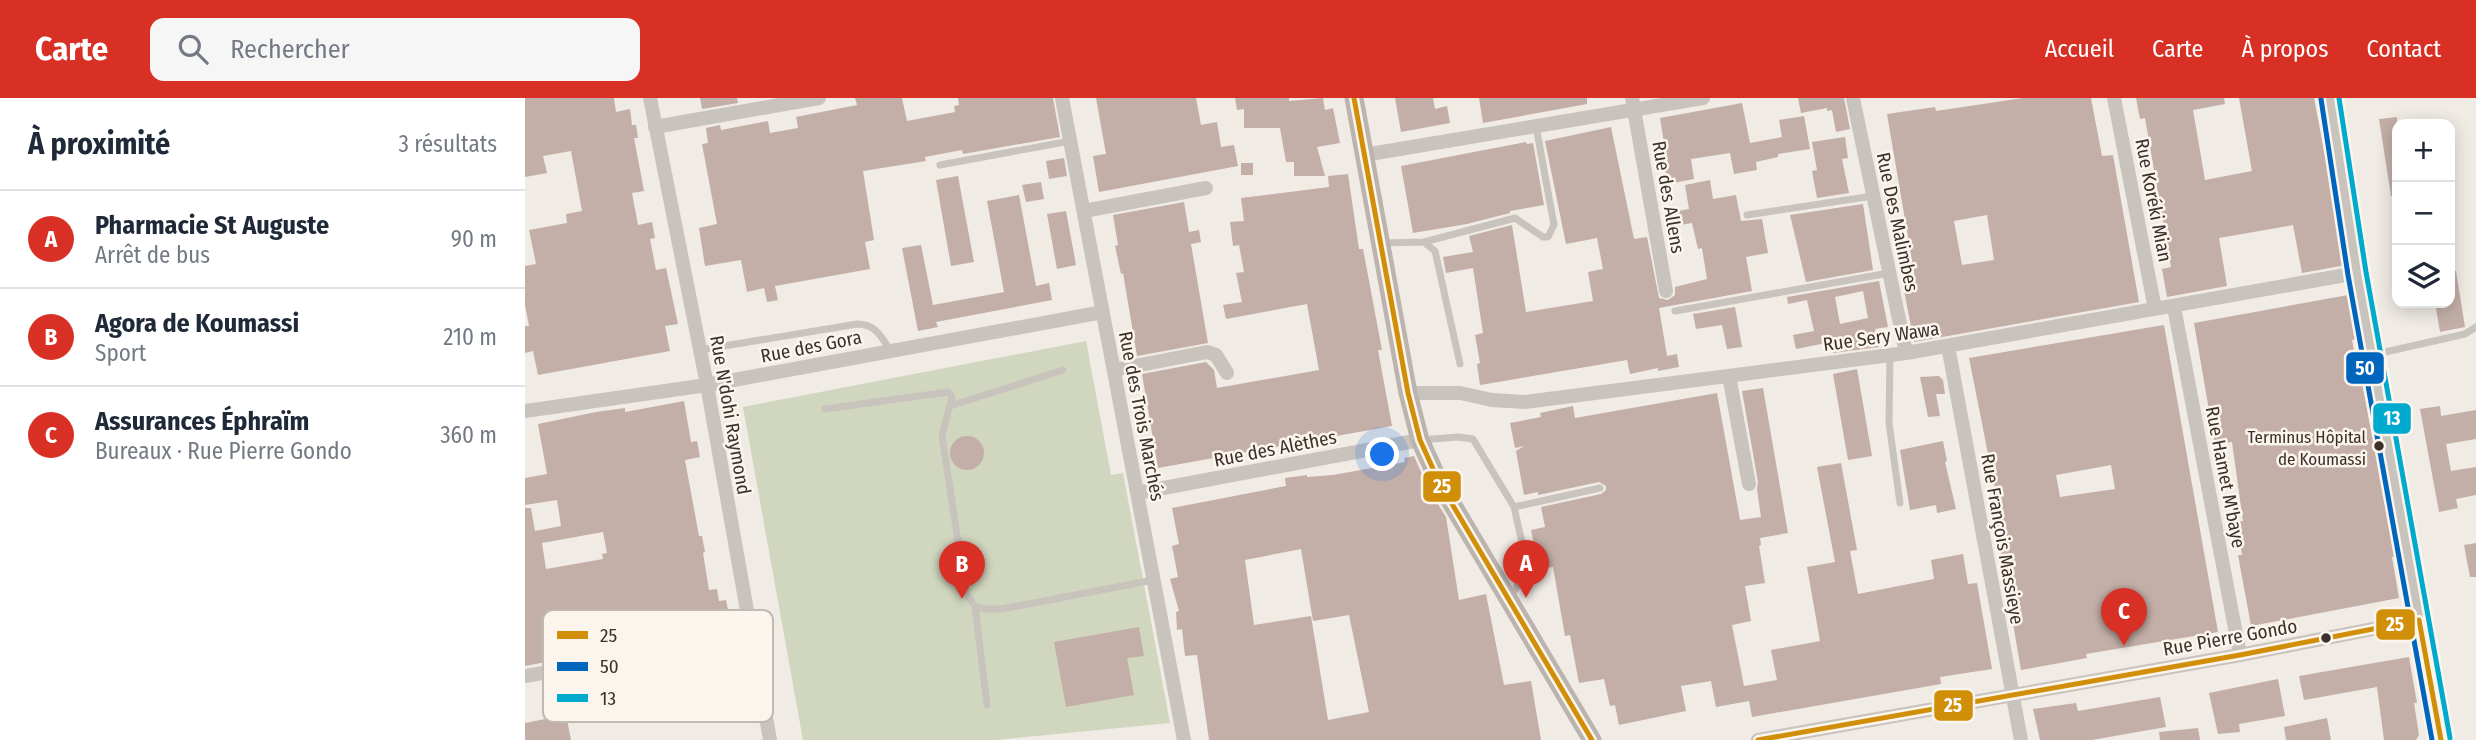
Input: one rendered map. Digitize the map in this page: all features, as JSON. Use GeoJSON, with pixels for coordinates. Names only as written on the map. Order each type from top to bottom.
{"type":"FeatureCollection","features":[{"type":"Feature","properties":{"kind":"street","name":"Rue N'dohi Raymond"},"geometry":{"type":"LineString","coordinates":[[650,98],[707,385],[747,610]]}},
{"type":"Feature","properties":{"kind":"street"},"geometry":{"type":"LineString","coordinates":[[655,127],[819,98]]}},
{"type":"Feature","properties":{"kind":"street","name":"Rue des Trois Marchés"},"geometry":{"type":"LineString","coordinates":[[1062,98],[1184,740]]}},
{"type":"Feature","properties":{"kind":"street"},"geometry":{"type":"LineString","coordinates":[[1355,98],[1408,393],[1420,440],[1439,482],[1592,740]]}},
{"type":"Feature","properties":{"kind":"street"},"geometry":{"type":"LineString","coordinates":[[1364,155],[1536,126],[1633,104],[1703,98]]}},
{"type":"Feature","properties":{"kind":"street","name":"Rue Des Malimbes"},"geometry":{"type":"LineString","coordinates":[[1853,98],[1906,353]]}},
{"type":"Feature","properties":{"kind":"street","name":"Rue Koréki Mian"},"geometry":{"type":"LineString","coordinates":[[2115,98],[2155,309]]}},
{"type":"Feature","properties":{"kind":"street"},"geometry":{"type":"LineString","coordinates":[[2330,98],[2357,274],[2441,740]]}},
{"type":"Feature","properties":{"kind":"street","name":"Rue des Allens"},"geometry":{"type":"LineString","coordinates":[[1633,104],[1666,291]]}},
{"type":"Feature","properties":{"kind":"street"},"geometry":{"type":"LineString","coordinates":[[1084,211],[1206,188]]}},
{"type":"Feature","properties":{"kind":"street","name":"Rue Sery Wawa"},"geometry":{"type":"LineString","coordinates":[[1408,393],[1459,393],[1492,400],[1525,402],[1906,353],[2357,274]]}},
{"type":"Feature","properties":{"kind":"street","name":"Rue Hamet M'baye"},"geometry":{"type":"LineString","coordinates":[[2174,307],[2240,655]]}},
{"type":"Feature","properties":{"kind":"street","name":"Rue des Gora"},"geometry":{"type":"LineString","coordinates":[[525,411],[707,385],[1103,312]]}},
{"type":"Feature","properties":{"kind":"street","name":"Rue François Massieye"},"geometry":{"type":"LineString","coordinates":[[1948,346],[2021,740]]}},
{"type":"Feature","properties":{"kind":"street"},"geometry":{"type":"LineString","coordinates":[[1114,370],[1207,352],[1216,355],[1227,373]]}},
{"type":"Feature","properties":{"kind":"street"},"geometry":{"type":"LineString","coordinates":[[1729,376],[1749,484]]}},
{"type":"Feature","properties":{"kind":"street","name":"Rue des Alèthes"},"geometry":{"type":"LineString","coordinates":[[1137,493],[1420,440]]}},
{"type":"Feature","properties":{"kind":"street","name":"Rue Pierre Gondo"},"geometry":{"type":"LineString","coordinates":[[1758,740],[2240,655],[2419,620]]}},
{"type":"Feature","properties":{"kind":"street"},"geometry":{"type":"LineString","coordinates":[[525,676],[543,673]]}},
{"type":"Feature","properties":{"kind":"street","name":"Rue N'dohi Raymond"},"geometry":{"type":"LineString","coordinates":[[767,722],[770,740]]}},
{"type":"Feature","properties":{"kind":"lane"},"geometry":{"type":"LineString","coordinates":[[1380,243],[1424,242],[1515,218],[1543,237],[1548,236],[1554,225],[1536,126]]}},
{"type":"Feature","properties":{"kind":"lane"},"geometry":{"type":"LineString","coordinates":[[940,165],[1070,141]]}},
{"type":"Feature","properties":{"kind":"lane"},"geometry":{"type":"LineString","coordinates":[[1747,215],[1873,196]]}},
{"type":"Feature","properties":{"kind":"lane"},"geometry":{"type":"LineString","coordinates":[[1424,242],[1434,251],[1460,364]]}},
{"type":"Feature","properties":{"kind":"lane"},"geometry":{"type":"LineString","coordinates":[[1675,311],[1889,273]]}},
{"type":"Feature","properties":{"kind":"lane"},"geometry":{"type":"LineString","coordinates":[[700,350],[867,324],[873,327],[890,350]]}},
{"type":"Feature","properties":{"kind":"lane"},"geometry":{"type":"LineString","coordinates":[[2372,355],[2465,334],[2476,327]]}},
{"type":"Feature","properties":{"kind":"lane"},"geometry":{"type":"LineString","coordinates":[[1890,355],[1889,423],[1900,503]]}},
{"type":"Feature","properties":{"kind":"lane"},"geometry":{"type":"LineString","coordinates":[[950,405],[1063,370]]}},
{"type":"Feature","properties":{"kind":"lane"},"geometry":{"type":"LineString","coordinates":[[825,409],[948,392],[952,397],[942,436],[967,594],[975,606],[988,705]]}},
{"type":"Feature","properties":{"kind":"lane"},"geometry":{"type":"LineString","coordinates":[[1420,440],[1458,437],[1473,439],[1514,506],[1525,560],[1523,575],[1509,601]]}},
{"type":"Feature","properties":{"kind":"lane"},"geometry":{"type":"LineString","coordinates":[[1514,506],[1600,488]]}},
{"type":"Feature","properties":{"kind":"lane"},"geometry":{"type":"LineString","coordinates":[[975,606],[1002,609],[1153,580]]}},
{"type":"Feature","properties":{"kind":"green space"},"geometry":{"type":"Polygon","coordinates":[[[1086,341],[1111,475],[1123,473],[1170,723],[995,740],[803,740],[743,407],[1086,341]]]}},
{"type":"Feature","properties":{"kind":"building"},"geometry":{"type":"Polygon","coordinates":[[[525,98],[614,98],[616,112],[630,109],[632,125],[636,125],[638,138],[634,138],[644,191],[632,193],[638,225],[652,222],[655,238],[650,239],[656,270],[666,268],[678,324],[665,326],[670,351],[538,375],[533,351],[525,353],[525,326],[529,326],[525,305],[525,266],[536,264],[529,230],[567,223],[566,214],[582,211],[571,151],[543,156],[547,173],[525,177],[525,98]]]}},
{"type":"Feature","properties":{"kind":"building"},"geometry":{"type":"Polygon","coordinates":[[[700,98],[737,98],[738,103],[702,109],[700,98]]]}},
{"type":"Feature","properties":{"kind":"building"},"geometry":{"type":"Polygon","coordinates":[[[855,98],[902,98],[907,121],[955,112],[954,106],[959,105],[958,98],[1053,98],[1060,137],[963,154],[962,150],[925,157],[926,161],[863,171],[874,240],[865,242],[870,269],[775,286],[778,300],[767,302],[764,288],[747,292],[741,260],[705,266],[699,228],[717,224],[702,144],[708,143],[706,128],[720,125],[721,130],[768,121],[770,133],[798,128],[796,117],[857,105],[855,98]]]}},
{"type":"Feature","properties":{"kind":"building"},"geometry":{"type":"Polygon","coordinates":[[[1096,98],[1196,98],[1201,125],[1217,122],[1221,147],[1234,145],[1238,166],[1099,192],[1093,156],[1106,154],[1096,98]]]}},
{"type":"Feature","properties":{"kind":"building"},"geometry":{"type":"Polygon","coordinates":[[[1235,98],[1289,98],[1289,101],[1323,98],[1325,110],[1333,108],[1340,143],[1317,147],[1325,176],[1294,176],[1294,162],[1286,162],[1280,128],[1244,128],[1244,109],[1237,110],[1235,98]]]}},
{"type":"Feature","properties":{"kind":"building"},"geometry":{"type":"Polygon","coordinates":[[[1395,98],[1433,98],[1435,109],[1447,106],[1450,123],[1401,132],[1395,98]]]}},
{"type":"Feature","properties":{"kind":"building"},"geometry":{"type":"Polygon","coordinates":[[[1479,98],[1587,98],[1587,104],[1483,123],[1479,98]]]}},
{"type":"Feature","properties":{"kind":"building"},"geometry":{"type":"Polygon","coordinates":[[[1798,98],[1844,98],[1850,129],[1836,132],[1832,110],[1827,111],[1827,108],[1801,113],[1798,98]]]}},
{"type":"Feature","properties":{"kind":"building"},"geometry":{"type":"Polygon","coordinates":[[[2023,98],[2091,98],[2102,156],[2113,155],[2139,302],[1914,342],[1902,280],[1915,278],[1887,114],[1935,107],[1936,111],[2023,98]],[[1987,215],[1954,221],[1962,265],[1994,260],[1987,215]]]}},
{"type":"Feature","properties":{"kind":"building"},"geometry":{"type":"Polygon","coordinates":[[[2136,98],[2224,98],[2225,104],[2193,110],[2205,180],[2252,171],[2239,98],[2314,98],[2346,265],[2302,273],[2293,225],[2219,238],[2227,286],[2167,297],[2162,269],[2171,267],[2145,118],[2140,119],[2136,98]]]}},
{"type":"Feature","properties":{"kind":"building"},"geometry":{"type":"Polygon","coordinates":[[[1742,103],[1750,143],[1782,137],[1779,120],[1804,116],[1810,149],[1778,154],[1778,157],[1756,162],[1757,170],[1734,174],[1730,153],[1691,159],[1694,179],[1668,184],[1661,149],[1665,149],[1660,118],[1742,103]]]}},
{"type":"Feature","properties":{"kind":"building"},"geometry":{"type":"Polygon","coordinates":[[[2397,117],[2392,119],[2392,196],[2391,196],[2379,119],[2397,117]]]}},
{"type":"Feature","properties":{"kind":"building"},"geometry":{"type":"Polygon","coordinates":[[[1611,127],[1634,239],[1647,237],[1659,298],[1668,300],[1675,295],[1675,287],[1707,279],[1702,248],[1698,249],[1692,223],[1675,226],[1672,212],[1689,209],[1685,185],[1710,180],[1713,199],[1736,195],[1741,221],[1762,219],[1768,253],[1746,257],[1752,291],[1659,308],[1667,356],[1677,354],[1679,367],[1630,374],[1627,360],[1480,385],[1477,364],[1480,363],[1475,335],[1483,333],[1473,268],[1446,273],[1443,257],[1473,252],[1469,236],[1512,225],[1526,312],[1593,301],[1588,272],[1603,269],[1597,238],[1566,244],[1545,141],[1611,127]]]}},
{"type":"Feature","properties":{"kind":"building"},"geometry":{"type":"Polygon","coordinates":[[[1845,137],[1848,158],[1842,159],[1849,193],[1817,198],[1812,171],[1817,170],[1812,142],[1845,137]]]}},
{"type":"Feature","properties":{"kind":"building"},"geometry":{"type":"Polygon","coordinates":[[[1526,142],[1533,143],[1544,205],[1510,211],[1467,224],[1413,233],[1401,166],[1526,142]]]}},
{"type":"Feature","properties":{"kind":"building"},"geometry":{"type":"Polygon","coordinates":[[[1064,158],[1067,176],[1049,179],[1046,161],[1064,158]]]}},
{"type":"Feature","properties":{"kind":"building"},"geometry":{"type":"Polygon","coordinates":[[[1241,163],[1253,163],[1253,175],[1241,175],[1241,163]]]}},
{"type":"Feature","properties":{"kind":"building"},"geometry":{"type":"Polygon","coordinates":[[[1348,174],[1359,249],[1363,249],[1382,350],[1378,350],[1392,426],[1158,468],[1142,374],[1206,362],[1214,370],[1217,388],[1319,370],[1307,304],[1226,319],[1223,305],[1242,302],[1236,273],[1244,272],[1239,245],[1233,246],[1230,222],[1244,221],[1241,198],[1329,187],[1328,176],[1348,174]]]}},
{"type":"Feature","properties":{"kind":"building"},"geometry":{"type":"Polygon","coordinates":[[[958,176],[974,262],[951,266],[936,180],[958,176]]]}},
{"type":"Feature","properties":{"kind":"building"},"geometry":{"type":"Polygon","coordinates":[[[1041,182],[1044,199],[1026,202],[1022,185],[1041,182]]]}},
{"type":"Feature","properties":{"kind":"building"},"geometry":{"type":"Polygon","coordinates":[[[1019,195],[1036,286],[1049,283],[1052,300],[936,322],[938,327],[918,331],[902,248],[921,245],[933,305],[1004,292],[987,201],[1019,195]]]}},
{"type":"Feature","properties":{"kind":"building"},"geometry":{"type":"Polygon","coordinates":[[[1184,202],[1189,232],[1199,230],[1201,242],[1191,244],[1208,343],[1137,356],[1123,273],[1121,274],[1115,246],[1118,245],[1113,215],[1184,202]]]}},
{"type":"Feature","properties":{"kind":"building"},"geometry":{"type":"Polygon","coordinates":[[[1863,204],[1873,270],[1806,282],[1790,215],[1863,204]]]}},
{"type":"Feature","properties":{"kind":"building"},"geometry":{"type":"Polygon","coordinates":[[[1066,211],[1076,265],[1057,269],[1047,214],[1066,211]]]}},
{"type":"Feature","properties":{"kind":"building"},"geometry":{"type":"Polygon","coordinates":[[[2456,271],[2465,327],[2440,332],[2436,308],[2455,308],[2456,271]]]}},
{"type":"Feature","properties":{"kind":"building"},"geometry":{"type":"Polygon","coordinates":[[[1879,281],[1888,327],[1875,329],[1879,347],[1833,353],[1831,342],[1796,349],[1793,335],[1814,331],[1807,300],[1788,304],[1787,297],[1879,281]],[[1863,291],[1835,297],[1840,324],[1868,318],[1863,291]]]}},
{"type":"Feature","properties":{"kind":"building"},"geometry":{"type":"Polygon","coordinates":[[[2348,295],[2357,339],[2352,340],[2360,384],[2362,383],[2372,424],[2392,523],[2390,524],[2396,557],[2392,557],[2399,598],[2251,626],[2238,555],[2242,555],[2237,522],[2243,521],[2232,442],[2215,445],[2194,323],[2348,295]]]}},
{"type":"Feature","properties":{"kind":"building"},"geometry":{"type":"Polygon","coordinates":[[[1735,307],[1742,347],[1727,349],[1722,325],[1696,329],[1693,314],[1735,307]]]}},
{"type":"Feature","properties":{"kind":"building"},"geometry":{"type":"Polygon","coordinates":[[[2164,325],[2218,632],[2086,654],[2087,658],[2021,670],[1990,489],[1995,489],[1969,358],[2164,325]],[[2111,465],[2056,475],[2060,497],[2115,489],[2111,465]]]}},
{"type":"Feature","properties":{"kind":"building"},"geometry":{"type":"Polygon","coordinates":[[[1857,369],[1872,456],[1848,460],[1833,374],[1857,369]]]}},
{"type":"Feature","properties":{"kind":"building"},"geometry":{"type":"Polygon","coordinates":[[[1939,376],[1943,380],[1945,394],[1936,394],[1940,416],[1928,417],[1920,377],[1939,376]]]}},
{"type":"Feature","properties":{"kind":"building"},"geometry":{"type":"Polygon","coordinates":[[[1763,388],[1788,533],[1760,538],[1765,583],[1745,586],[1751,621],[1732,625],[1744,686],[1777,680],[1771,650],[1820,641],[1807,567],[1835,562],[1817,467],[1841,463],[1857,550],[1850,551],[1858,594],[1934,579],[1931,560],[1963,554],[1968,584],[1977,583],[1992,669],[1940,677],[1941,684],[1752,717],[1749,701],[1716,707],[1711,681],[1681,686],[1686,711],[1619,725],[1615,705],[1610,706],[1604,679],[1579,683],[1570,635],[1565,636],[1553,567],[1539,569],[1531,530],[1545,527],[1541,507],[1601,494],[1606,490],[1606,486],[1599,482],[1538,495],[1538,492],[1524,495],[1516,451],[1524,446],[1515,448],[1510,423],[1541,417],[1540,413],[1573,406],[1575,418],[1717,393],[1740,520],[1761,517],[1758,482],[1742,391],[1763,388]]]}},
{"type":"Feature","properties":{"kind":"building"},"geometry":{"type":"Polygon","coordinates":[[[684,401],[691,442],[697,441],[700,457],[685,460],[699,536],[702,536],[705,552],[709,590],[717,589],[719,601],[726,600],[728,610],[543,610],[543,663],[525,666],[525,508],[531,508],[535,531],[561,526],[557,500],[525,505],[525,478],[547,474],[538,424],[625,408],[625,412],[684,401]],[[603,532],[542,543],[546,569],[603,559],[602,554],[607,553],[603,532]]]}},
{"type":"Feature","properties":{"kind":"building"},"geometry":{"type":"Polygon","coordinates":[[[2440,406],[2441,416],[2476,410],[2476,439],[2446,444],[2451,471],[2476,467],[2476,495],[2456,499],[2458,508],[2439,512],[2420,409],[2440,406]]]}},
{"type":"Feature","properties":{"kind":"building"},"geometry":{"type":"Polygon","coordinates":[[[967,436],[979,441],[984,453],[979,465],[967,470],[955,465],[950,453],[955,441],[967,436]]]}},
{"type":"Feature","properties":{"kind":"building"},"geometry":{"type":"Polygon","coordinates":[[[1943,441],[1956,509],[1937,513],[1936,505],[1910,510],[1900,450],[1943,441]]]}},
{"type":"Feature","properties":{"kind":"building"},"geometry":{"type":"Polygon","coordinates":[[[1414,456],[1428,488],[1446,517],[1459,600],[1486,594],[1504,685],[1531,681],[1541,740],[1209,740],[1197,655],[1185,656],[1182,629],[1177,630],[1176,612],[1179,611],[1170,579],[1178,577],[1172,546],[1179,544],[1172,508],[1286,486],[1285,478],[1333,475],[1405,462],[1404,458],[1414,456]],[[1301,549],[1245,560],[1254,625],[1311,616],[1328,720],[1369,712],[1349,615],[1313,621],[1301,549]]]}},
{"type":"Feature","properties":{"kind":"building"},"geometry":{"type":"Polygon","coordinates":[[[2476,543],[2476,577],[2470,577],[2464,545],[2476,543]]]}},
{"type":"Feature","properties":{"kind":"building"},"geometry":{"type":"Polygon","coordinates":[[[1139,627],[1144,656],[1127,658],[1134,695],[1066,707],[1054,642],[1139,627]]]}},
{"type":"Feature","properties":{"kind":"building"},"geometry":{"type":"Polygon","coordinates":[[[2409,657],[2417,703],[2414,703],[2419,735],[2416,740],[2384,740],[2377,687],[2304,700],[2299,676],[2409,657]]]}},
{"type":"Feature","properties":{"kind":"building"},"geometry":{"type":"Polygon","coordinates":[[[2278,679],[2285,716],[2239,724],[2240,732],[2218,734],[2209,693],[2278,679]]]}},
{"type":"Feature","properties":{"kind":"building"},"geometry":{"type":"Polygon","coordinates":[[[2160,697],[2166,727],[2092,740],[2040,740],[2033,709],[2076,703],[2078,711],[2160,697]]]}},
{"type":"Feature","properties":{"kind":"building"},"geometry":{"type":"Polygon","coordinates":[[[2327,718],[2331,740],[2286,740],[2284,727],[2327,718]]]}},
{"type":"Feature","properties":{"kind":"building"},"geometry":{"type":"Polygon","coordinates":[[[543,719],[543,722],[567,722],[571,740],[525,740],[525,723],[543,719]]]}},
{"type":"Feature","properties":{"kind":"building"},"geometry":{"type":"Polygon","coordinates":[[[2198,728],[2200,740],[2160,740],[2159,732],[2198,728]]]}},
{"type":"Feature","properties":{"kind":"transit line","name":"25"},"geometry":{"type":"LineString","coordinates":[[1354,98],[1408,393],[1420,440],[1439,482],[1592,740]]}},
{"type":"Feature","properties":{"kind":"transit line","name":"13"},"geometry":{"type":"LineString","coordinates":[[2339,98],[2366,272],[2450,738]]}},
{"type":"Feature","properties":{"kind":"transit line","name":"50"},"geometry":{"type":"LineString","coordinates":[[2321,99],[2348,275],[2432,740]]}},
{"type":"Feature","properties":{"kind":"transit line","name":"25"},"geometry":{"type":"LineString","coordinates":[[1758,740],[2240,655],[2419,620],[2441,740]]}},
{"type":"Feature","properties":{"kind":"place","name":"Terminus Hôpital de Koumassi"},"geometry":{"type":"Point","coordinates":[2379,446]}},
{"type":"Feature","properties":{"kind":"place","name":"Pharmacie St Auguste"},"geometry":{"type":"Point","coordinates":[1526,598]}},
{"type":"Feature","properties":{"kind":"place","name":"Agora de Koumassi"},"geometry":{"type":"Point","coordinates":[962,599]}},
{"type":"Feature","properties":{"kind":"place","name":"Assurances Éphraïm"},"geometry":{"type":"Point","coordinates":[2124,646]}}]}
